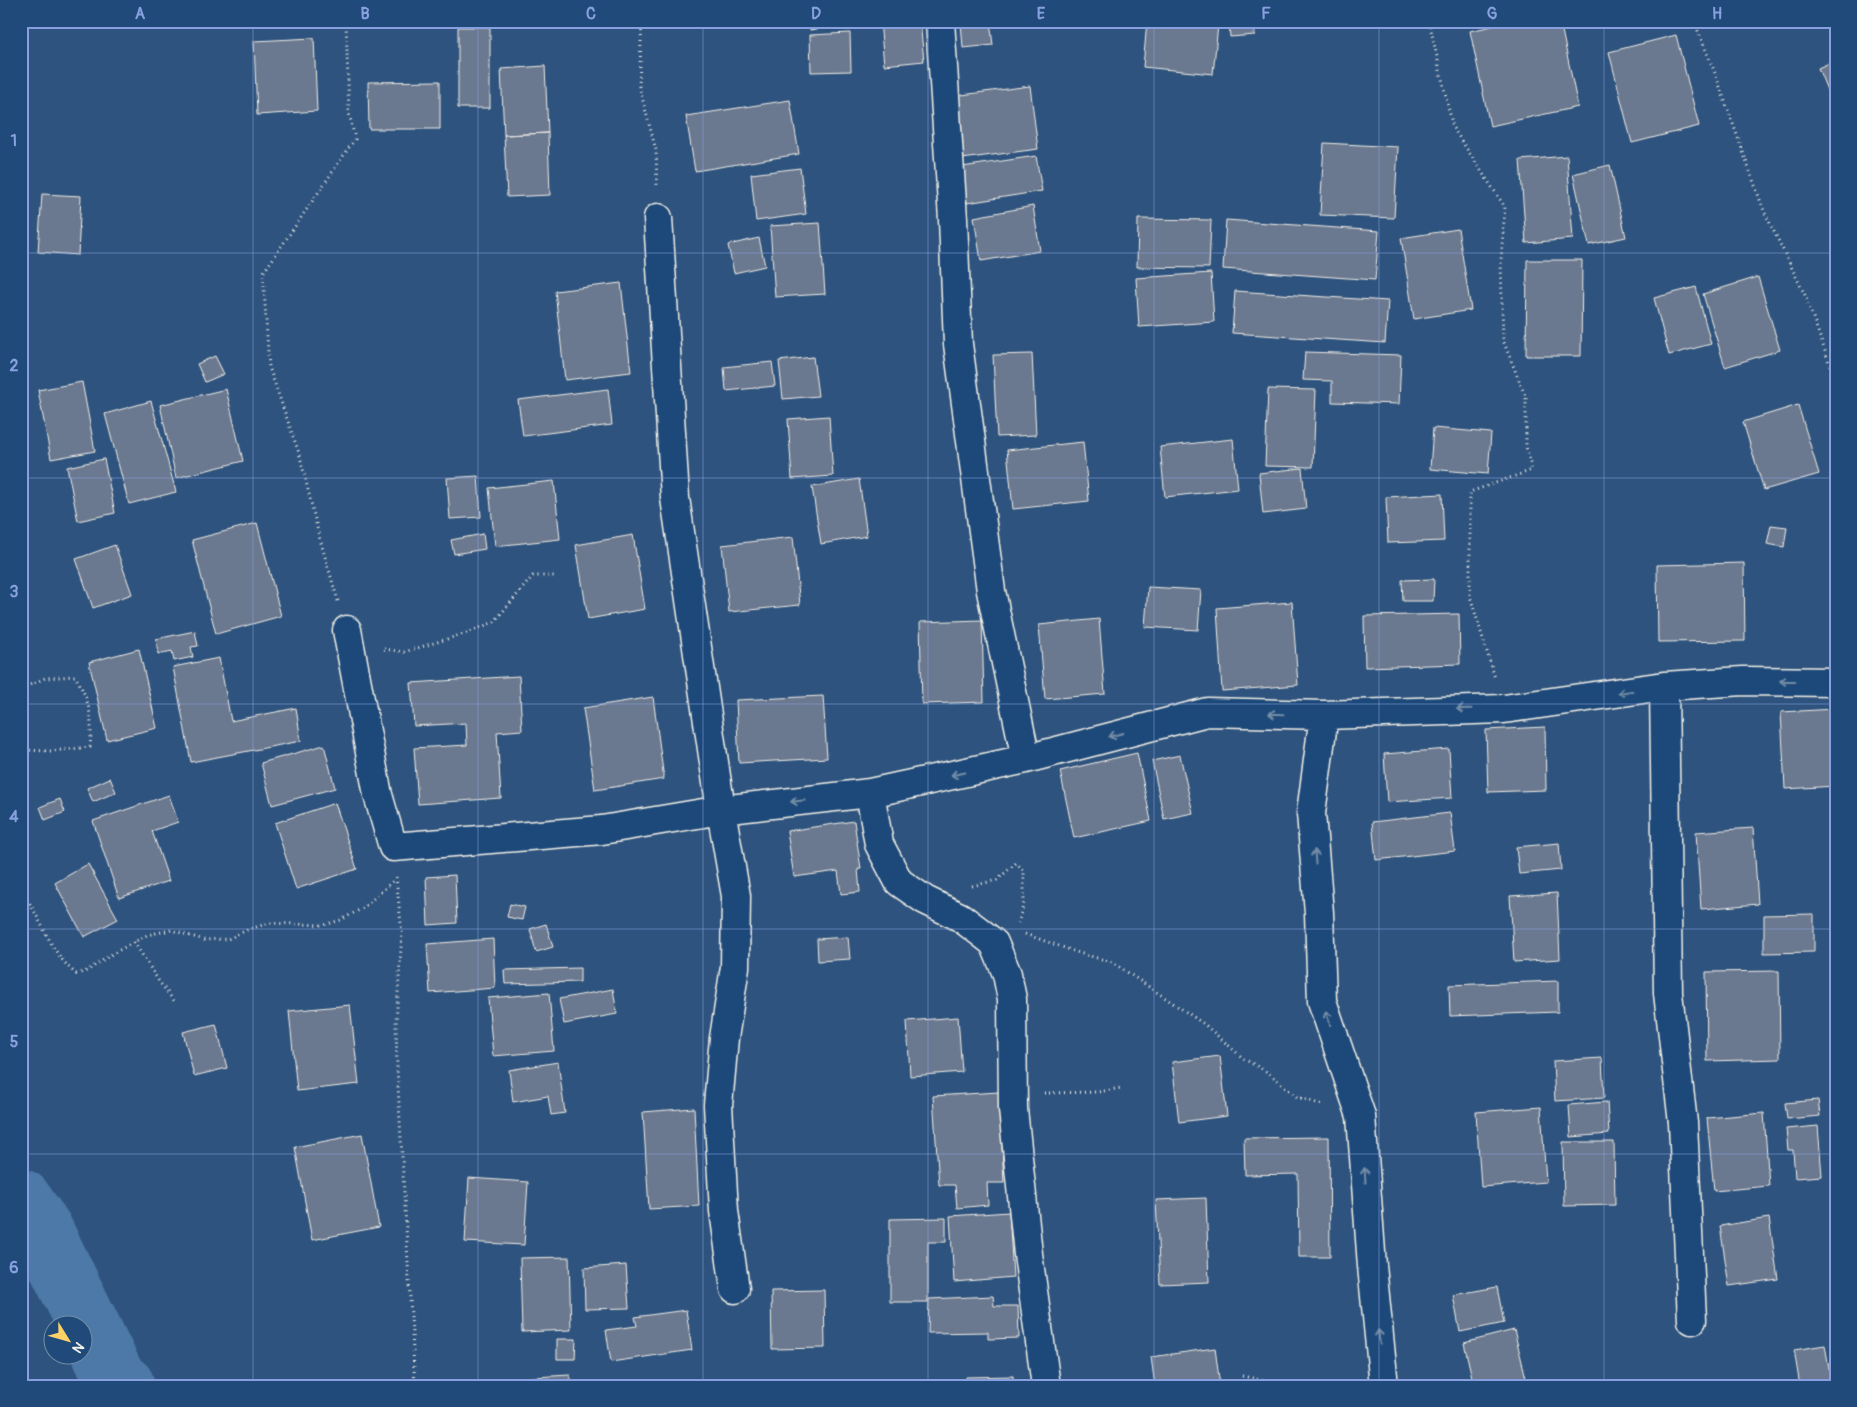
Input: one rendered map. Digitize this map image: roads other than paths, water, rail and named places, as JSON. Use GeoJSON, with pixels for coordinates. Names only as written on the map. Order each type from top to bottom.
{"type":"FeatureCollection","features":[{"type":"Feature","properties":{"kind":"street"},"geometry":{"type":"LineString","coordinates":[[940,21],[953,219],[958,344],[991,591],[1026,759]]}},
{"type":"Feature","properties":{"kind":"street"},"geometry":{"type":"LineString","coordinates":[[658,218],[675,498],[721,810],[736,896],[735,967],[724,1038],[718,1105],[724,1211],[735,1289]]}},
{"type":"Feature","properties":{"kind":"street"},"geometry":{"type":"LineString","coordinates":[[349,640],[378,795],[393,848],[602,830],[721,810],[870,793],[1026,759],[1207,712],[1324,715],[1504,709],[1664,686],[1742,681],[1836,682]]}},
{"type":"Feature","properties":{"kind":"street"},"geometry":{"type":"LineString","coordinates":[[1664,686],[1668,993],[1683,1123],[1692,1320]]}},
{"type":"Feature","properties":{"kind":"street"},"geometry":{"type":"LineString","coordinates":[[1324,715],[1312,813],[1322,1001],[1361,1116],[1372,1266],[1384,1386]]}},
{"type":"Feature","properties":{"kind":"street"},"geometry":{"type":"LineString","coordinates":[[870,793],[880,844],[899,882],[925,900],[960,916],[994,943],[1007,974],[1012,999],[1013,1109],[1028,1254],[1046,1386]]}},
{"type":"Feature","properties":{"kind":"waterway"},"geometry":{"type":"LineString","coordinates":[[21,1200],[42,1230],[115,1379],[124,1386]]}}]}
